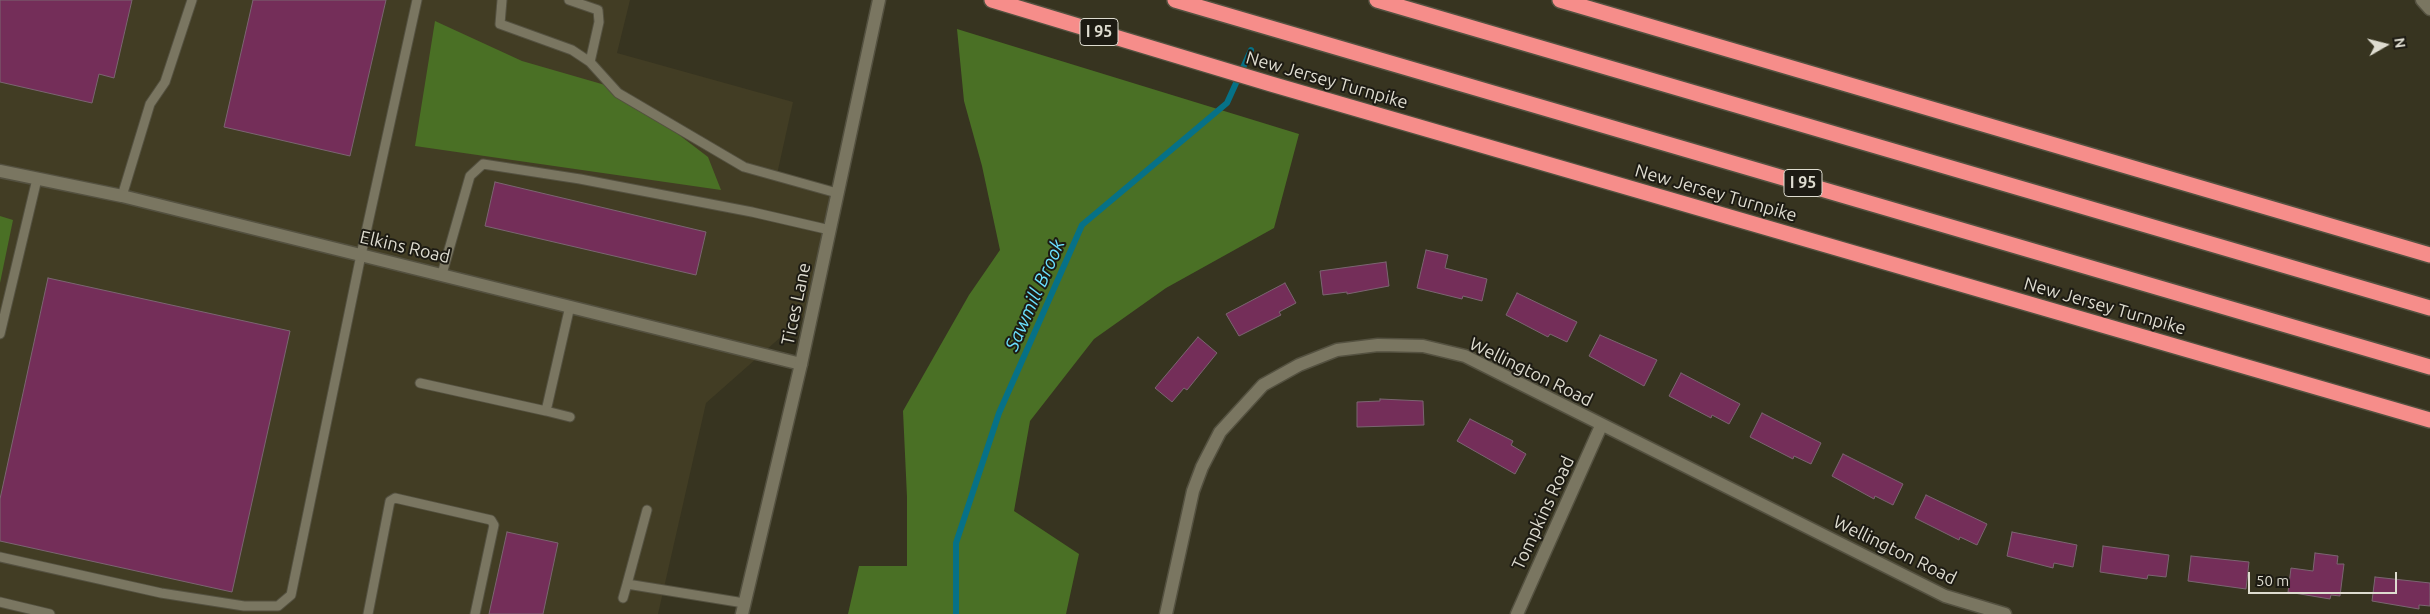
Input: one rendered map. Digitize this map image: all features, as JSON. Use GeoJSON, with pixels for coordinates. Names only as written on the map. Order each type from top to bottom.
{"type":"FeatureCollection","features":[{"type":"Feature","properties":{"kind":"highway","name":"New Jersey Turnpike"},"geometry":{"type":"LineString","coordinates":[[992,0],[1271,84],[2430,420]]}},
{"type":"Feature","properties":{"kind":"highway","name":"New Jersey Turnpike"},"geometry":{"type":"LineString","coordinates":[[1175,0],[2430,367]]}},
{"type":"Feature","properties":{"kind":"highway"},"geometry":{"type":"LineString","coordinates":[[1377,0],[2430,308]]}},
{"type":"Feature","properties":{"kind":"highway"},"geometry":{"type":"LineString","coordinates":[[1560,0],[2430,254]]}},
{"type":"Feature","properties":{"kind":"street","name":"Tices Lane"},"geometry":{"type":"LineString","coordinates":[[743,609],[801,364],[879,0]]}},
{"type":"Feature","properties":{"kind":"street"},"geometry":{"type":"LineString","coordinates":[[2422,0],[2430,9]]}},
{"type":"Feature","properties":{"kind":"street","name":"Elkins Road"},"geometry":{"type":"LineString","coordinates":[[0,171],[122,196],[801,364]]}},
{"type":"Feature","properties":{"kind":"street","name":"Wellington Road"},"geometry":{"type":"LineString","coordinates":[[1166,614],[1193,491],[1202,467],[1220,432],[1262,384],[1299,364],[1337,350],[1378,345],[1423,346],[1465,356],[1945,596],[2005,614]]}},
{"type":"Feature","properties":{"kind":"street","name":"Tompkins Road"},"geometry":{"type":"LineString","coordinates":[[1517,614],[1602,426]]}},
{"type":"Feature","properties":{"kind":"lane"},"geometry":{"type":"LineString","coordinates":[[122,196],[150,104],[165,82],[192,0]]}},
{"type":"Feature","properties":{"kind":"lane"},"geometry":{"type":"LineString","coordinates":[[0,557],[161,592],[244,606],[278,606],[291,595],[361,255],[417,0]]}},
{"type":"Feature","properties":{"kind":"lane"},"geometry":{"type":"LineString","coordinates":[[502,0],[500,24],[572,50],[590,62],[618,93],[744,167],[837,193]]}},
{"type":"Feature","properties":{"kind":"lane"},"geometry":{"type":"LineString","coordinates":[[569,0],[598,10],[599,22],[590,62]]}},
{"type":"Feature","properties":{"kind":"lane"},"geometry":{"type":"LineString","coordinates":[[442,274],[470,176],[483,164],[580,179],[752,212],[830,230]]}},
{"type":"Feature","properties":{"kind":"lane"},"geometry":{"type":"LineString","coordinates":[[0,334],[37,178]]}},
{"type":"Feature","properties":{"kind":"lane"},"geometry":{"type":"LineString","coordinates":[[546,411],[570,306]]}},
{"type":"Feature","properties":{"kind":"lane"},"geometry":{"type":"LineString","coordinates":[[420,382],[570,417]]}},
{"type":"Feature","properties":{"kind":"lane"},"geometry":{"type":"LineString","coordinates":[[368,614],[390,501],[395,498],[490,520],[494,525],[475,614]]}},
{"type":"Feature","properties":{"kind":"lane"},"geometry":{"type":"LineString","coordinates":[[623,598],[647,510]]}},
{"type":"Feature","properties":{"kind":"lane"},"geometry":{"type":"LineString","coordinates":[[627,584],[743,609]]}},
{"type":"Feature","properties":{"kind":"lane"},"geometry":{"type":"LineString","coordinates":[[0,602],[50,614]]}},
{"type":"Feature","properties":{"kind":"shaded area"},"geometry":{"type":"Polygon","coordinates":[[[0,0],[630,0],[617,53],[793,102],[776,179],[834,196],[808,313],[706,403],[658,614],[0,614],[0,0]]]}},
{"type":"Feature","properties":{"kind":"green space"},"geometry":{"type":"Polygon","coordinates":[[[435,21],[522,61],[619,89],[708,157],[721,190],[415,146],[435,21]]]}},
{"type":"Feature","properties":{"kind":"green space"},"geometry":{"type":"Polygon","coordinates":[[[957,29],[1299,134],[1274,228],[1166,288],[1094,339],[1030,421],[1014,511],[1079,554],[1066,614],[848,614],[859,566],[907,566],[907,497],[903,411],[969,295],[1000,250],[982,166],[964,101],[957,29]]]}},
{"type":"Feature","properties":{"kind":"green space"},"geometry":{"type":"Polygon","coordinates":[[[0,216],[13,220],[0,283],[0,216]]]}},
{"type":"Feature","properties":{"kind":"building"},"geometry":{"type":"Polygon","coordinates":[[[0,0],[132,0],[114,78],[99,74],[92,103],[0,82],[0,0]]]}},
{"type":"Feature","properties":{"kind":"building"},"geometry":{"type":"Polygon","coordinates":[[[253,0],[386,0],[350,156],[224,127],[253,0]]]}},
{"type":"Feature","properties":{"kind":"building"},"geometry":{"type":"Polygon","coordinates":[[[495,182],[706,232],[696,275],[485,226],[495,182]]]}},
{"type":"Feature","properties":{"kind":"building"},"geometry":{"type":"Polygon","coordinates":[[[1426,250],[1448,255],[1445,268],[1487,279],[1482,301],[1463,296],[1462,299],[1417,288],[1426,250]]]}},
{"type":"Feature","properties":{"kind":"building"},"geometry":{"type":"Polygon","coordinates":[[[1386,262],[1389,286],[1347,294],[1347,292],[1323,295],[1320,271],[1386,262]]]}},
{"type":"Feature","properties":{"kind":"building"},"geometry":{"type":"Polygon","coordinates":[[[48,278],[290,331],[232,592],[0,541],[0,499],[48,278]]]}},
{"type":"Feature","properties":{"kind":"building"},"geometry":{"type":"Polygon","coordinates":[[[1285,283],[1296,303],[1279,312],[1281,315],[1239,336],[1226,314],[1285,283]]]}},
{"type":"Feature","properties":{"kind":"building"},"geometry":{"type":"Polygon","coordinates":[[[1517,293],[1577,322],[1567,342],[1550,334],[1548,337],[1506,315],[1517,293]]]}},
{"type":"Feature","properties":{"kind":"building"},"geometry":{"type":"Polygon","coordinates":[[[1600,335],[1657,360],[1644,386],[1589,356],[1600,335]]]}},
{"type":"Feature","properties":{"kind":"building"},"geometry":{"type":"Polygon","coordinates":[[[1198,337],[1217,353],[1187,390],[1184,388],[1172,402],[1155,388],[1198,337]]]}},
{"type":"Feature","properties":{"kind":"building"},"geometry":{"type":"Polygon","coordinates":[[[1681,373],[1740,404],[1729,424],[1712,415],[1711,418],[1669,396],[1681,373]]]}},
{"type":"Feature","properties":{"kind":"building"},"geometry":{"type":"Polygon","coordinates":[[[1380,399],[1423,401],[1424,425],[1357,427],[1357,402],[1380,401],[1380,399]]]}},
{"type":"Feature","properties":{"kind":"building"},"geometry":{"type":"Polygon","coordinates":[[[1762,413],[1821,443],[1811,464],[1794,456],[1793,459],[1750,437],[1762,413]]]}},
{"type":"Feature","properties":{"kind":"building"},"geometry":{"type":"Polygon","coordinates":[[[1470,419],[1513,441],[1511,445],[1526,454],[1515,474],[1457,441],[1470,419]]]}},
{"type":"Feature","properties":{"kind":"building"},"geometry":{"type":"Polygon","coordinates":[[[1843,454],[1903,484],[1893,505],[1875,496],[1874,499],[1832,476],[1843,454]]]}},
{"type":"Feature","properties":{"kind":"building"},"geometry":{"type":"Polygon","coordinates":[[[1926,495],[1987,524],[1977,545],[1960,537],[1959,540],[1915,518],[1926,495]]]}},
{"type":"Feature","properties":{"kind":"building"},"geometry":{"type":"Polygon","coordinates":[[[507,532],[558,543],[543,614],[489,614],[507,532]]]}},
{"type":"Feature","properties":{"kind":"building"},"geometry":{"type":"Polygon","coordinates":[[[2012,532],[2077,545],[2073,567],[2054,563],[2053,568],[2007,556],[2012,532]]]}},
{"type":"Feature","properties":{"kind":"building"},"geometry":{"type":"Polygon","coordinates":[[[2103,546],[2169,555],[2166,577],[2148,575],[2147,579],[2100,572],[2103,546]]]}},
{"type":"Feature","properties":{"kind":"building"},"geometry":{"type":"Polygon","coordinates":[[[2315,553],[2338,556],[2337,564],[2344,564],[2340,596],[2331,595],[2330,599],[2288,592],[2291,568],[2313,571],[2315,553]]]}},
{"type":"Feature","properties":{"kind":"building"},"geometry":{"type":"Polygon","coordinates":[[[2191,556],[2249,562],[2246,589],[2188,581],[2191,556]]]}},
{"type":"Feature","properties":{"kind":"building"},"geometry":{"type":"Polygon","coordinates":[[[2375,577],[2430,583],[2430,606],[2419,605],[2419,609],[2372,601],[2375,577]]]}},
{"type":"Feature","properties":{"kind":"waterway","name":"Sawmill Brook"},"geometry":{"type":"LineString","coordinates":[[956,614],[956,543],[999,413],[1082,225],[1227,103],[1251,50]]}}]}
